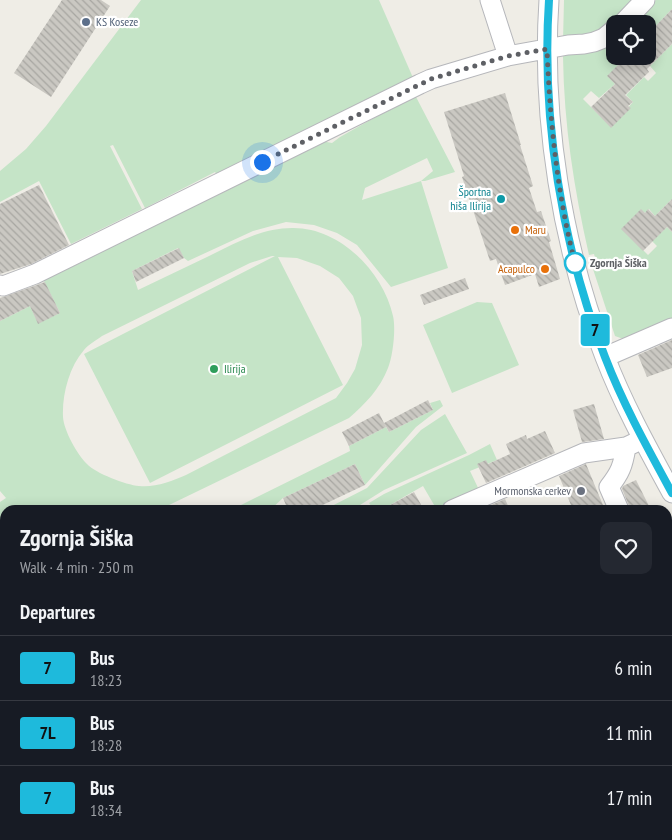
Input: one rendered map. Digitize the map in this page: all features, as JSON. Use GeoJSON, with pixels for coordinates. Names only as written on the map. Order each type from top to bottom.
{"type":"FeatureCollection","features":[{"type":"Feature","properties":{"kind":"street"},"geometry":{"type":"LineString","coordinates":[[490,0],[508,56]]}},
{"type":"Feature","properties":{"kind":"street"},"geometry":{"type":"LineString","coordinates":[[549,0],[547,49],[549,95],[553,141],[568,236],[590,315],[605,357],[643,439],[672,493]]}},
{"type":"Feature","properties":{"kind":"street"},"geometry":{"type":"LineString","coordinates":[[631,15],[645,0]]}},
{"type":"Feature","properties":{"kind":"street"},"geometry":{"type":"LineString","coordinates":[[0,285],[3,286],[35,274],[437,77],[508,56],[594,42],[606,36]]}},
{"type":"Feature","properties":{"kind":"street"},"geometry":{"type":"LineString","coordinates":[[605,357],[672,328]]}},
{"type":"Feature","properties":{"kind":"street"},"geometry":{"type":"LineString","coordinates":[[464,505],[584,453],[626,447],[643,439]]}},
{"type":"Feature","properties":{"kind":"street"},"geometry":{"type":"LineString","coordinates":[[617,505],[608,487],[618,475],[626,447]]}},
{"type":"Feature","properties":{"kind":"green space"},"geometry":{"type":"Polygon","coordinates":[[[141,0],[379,0],[414,80],[218,176],[215,172],[145,208],[113,145],[110,146],[142,209],[71,244],[39,181],[0,202],[0,171],[26,149],[46,126],[141,0]]]}},
{"type":"Feature","properties":{"kind":"green space"},"geometry":{"type":"Polygon","coordinates":[[[564,0],[634,0],[621,15],[606,15],[605,33],[563,41],[564,0]]]}},
{"type":"Feature","properties":{"kind":"green space"},"geometry":{"type":"Polygon","coordinates":[[[656,0],[672,0],[672,9],[656,26],[656,15],[640,15],[656,0]]]}},
{"type":"Feature","properties":{"kind":"green space"},"geometry":{"type":"Polygon","coordinates":[[[606,41],[606,65],[618,65],[608,76],[615,84],[599,98],[591,91],[583,99],[611,127],[633,102],[626,95],[644,77],[648,81],[656,73],[650,66],[656,65],[656,60],[672,44],[672,199],[655,216],[649,209],[645,213],[641,210],[622,229],[648,255],[657,246],[652,241],[667,227],[672,232],[672,322],[626,340],[615,336],[591,263],[596,261],[594,254],[589,255],[571,157],[565,107],[564,53],[606,41]]]}},
{"type":"Feature","properties":{"kind":"green space"},"geometry":{"type":"Polygon","coordinates":[[[415,95],[455,172],[421,181],[448,268],[391,287],[357,245],[337,233],[314,225],[286,222],[253,231],[188,261],[178,248],[132,271],[138,290],[238,242],[269,231],[292,228],[326,235],[342,244],[369,268],[380,283],[388,299],[393,316],[394,342],[388,368],[385,376],[366,402],[349,418],[169,505],[0,505],[0,502],[6,498],[0,491],[0,321],[30,306],[38,323],[60,313],[42,277],[316,140],[332,143],[415,95]],[[427,158],[365,188],[362,200],[421,181],[433,171],[427,158]],[[275,256],[250,263],[102,336],[84,350],[70,373],[64,400],[63,417],[72,442],[83,460],[97,471],[111,478],[133,485],[151,486],[163,484],[186,475],[336,398],[355,369],[362,345],[361,318],[353,296],[339,278],[320,266],[297,258],[278,257],[343,385],[150,483],[84,354],[275,256]]]}},
{"type":"Feature","properties":{"kind":"green space"},"geometry":{"type":"Polygon","coordinates":[[[477,302],[492,303],[519,365],[452,393],[423,325],[477,302]]]}},
{"type":"Feature","properties":{"kind":"green space"},"geometry":{"type":"Polygon","coordinates":[[[440,400],[443,406],[416,427],[365,485],[355,464],[283,498],[275,505],[241,505],[350,451],[349,446],[386,427],[389,432],[433,410],[430,403],[440,400]]]}},
{"type":"Feature","properties":{"kind":"green space"},"geometry":{"type":"Polygon","coordinates":[[[445,414],[467,453],[384,490],[360,505],[334,505],[367,488],[421,430],[445,414]]]}},
{"type":"Feature","properties":{"kind":"green space"},"geometry":{"type":"Polygon","coordinates":[[[490,444],[497,460],[470,471],[480,492],[452,505],[434,505],[423,486],[390,505],[370,505],[369,503],[384,494],[490,444]]]}},
{"type":"Feature","properties":{"kind":"building"},"geometry":{"type":"Polygon","coordinates":[[[62,0],[101,0],[110,6],[51,97],[14,73],[62,0]]]}},
{"type":"Feature","properties":{"kind":"building"},"geometry":{"type":"Polygon","coordinates":[[[672,9],[672,44],[656,60],[656,26],[672,9]]]}},
{"type":"Feature","properties":{"kind":"building"},"geometry":{"type":"Polygon","coordinates":[[[618,65],[651,65],[647,69],[649,72],[625,95],[633,102],[628,106],[631,108],[611,128],[591,107],[615,84],[607,76],[618,65]]]}},
{"type":"Feature","properties":{"kind":"building"},"geometry":{"type":"Polygon","coordinates":[[[505,93],[533,186],[529,188],[537,212],[541,211],[551,241],[549,242],[560,279],[539,287],[535,274],[505,285],[496,259],[490,261],[462,177],[464,176],[444,112],[505,93]]]}},
{"type":"Feature","properties":{"kind":"building"},"geometry":{"type":"Polygon","coordinates":[[[39,185],[69,245],[31,264],[0,274],[0,204],[39,185]]]}},
{"type":"Feature","properties":{"kind":"building"},"geometry":{"type":"Polygon","coordinates":[[[672,199],[672,232],[667,227],[643,251],[621,229],[641,209],[645,213],[648,209],[655,216],[672,199]]]}},
{"type":"Feature","properties":{"kind":"building"},"geometry":{"type":"Polygon","coordinates":[[[179,248],[184,258],[136,282],[132,271],[179,248]]]}},
{"type":"Feature","properties":{"kind":"building"},"geometry":{"type":"Polygon","coordinates":[[[465,278],[469,289],[424,305],[420,295],[465,278]]]}},
{"type":"Feature","properties":{"kind":"building"},"geometry":{"type":"Polygon","coordinates":[[[45,282],[60,313],[38,324],[30,306],[0,321],[0,298],[45,282]]]}},
{"type":"Feature","properties":{"kind":"building"},"geometry":{"type":"Polygon","coordinates":[[[672,340],[672,368],[647,377],[638,355],[672,340]]]}},
{"type":"Feature","properties":{"kind":"building"},"geometry":{"type":"Polygon","coordinates":[[[428,400],[433,410],[389,432],[384,423],[428,400]]]}},
{"type":"Feature","properties":{"kind":"building"},"geometry":{"type":"Polygon","coordinates":[[[594,404],[604,439],[582,442],[573,410],[594,404]]]}},
{"type":"Feature","properties":{"kind":"building"},"geometry":{"type":"Polygon","coordinates":[[[379,413],[386,427],[349,446],[342,432],[379,413]]]}},
{"type":"Feature","properties":{"kind":"building"},"geometry":{"type":"Polygon","coordinates":[[[545,431],[555,453],[486,483],[477,464],[486,460],[488,464],[510,454],[506,444],[526,435],[527,439],[545,431]]]}},
{"type":"Feature","properties":{"kind":"building"},"geometry":{"type":"Polygon","coordinates":[[[355,464],[365,485],[323,505],[286,505],[283,498],[355,464]]]}},
{"type":"Feature","properties":{"kind":"building","name":"Mormonska cerkev"},"geometry":{"type":"Polygon","coordinates":[[[586,464],[603,505],[571,505],[559,476],[586,464]]]}},
{"type":"Feature","properties":{"kind":"building"},"geometry":{"type":"Polygon","coordinates":[[[636,480],[648,505],[629,505],[622,489],[623,486],[636,480]]]}},
{"type":"Feature","properties":{"kind":"building"},"geometry":{"type":"Polygon","coordinates":[[[414,492],[421,505],[390,505],[414,492]]]}},
{"type":"Feature","properties":{"kind":"building"},"geometry":{"type":"Polygon","coordinates":[[[505,499],[508,505],[491,505],[505,499]]]}},
{"type":"Feature","properties":{"kind":"bus line","name":"7"},"geometry":{"type":"LineString","coordinates":[[549,0],[547,25],[549,95],[553,141],[568,236],[593,323],[605,357],[643,439],[672,493]]}},
{"type":"Feature","properties":{"kind":"place","name":"KS Koseze"},"geometry":{"type":"Point","coordinates":[86,22]}},
{"type":"Feature","properties":{"kind":"place","name":"Športna hiša Ilirija"},"geometry":{"type":"Point","coordinates":[501,199]}},
{"type":"Feature","properties":{"kind":"place","name":"Maru"},"geometry":{"type":"Point","coordinates":[515,230]}},
{"type":"Feature","properties":{"kind":"place","name":"Zgornja Šiška"},"geometry":{"type":"Point","coordinates":[575,263]}},
{"type":"Feature","properties":{"kind":"place","name":"Acapulco"},"geometry":{"type":"Point","coordinates":[545,269]}},
{"type":"Feature","properties":{"kind":"place","name":"Ilirija"},"geometry":{"type":"Point","coordinates":[214,369]}},
{"type":"Feature","properties":{"kind":"place","name":"Mormonska cerkev"},"geometry":{"type":"Point","coordinates":[581,491]}},
{"type":"Feature","properties":{"kind":"route"},"geometry":{"type":"LineString","coordinates":[[262,162],[431,79],[508,56],[547,49],[553,141],[568,236],[575,263]]}}]}
